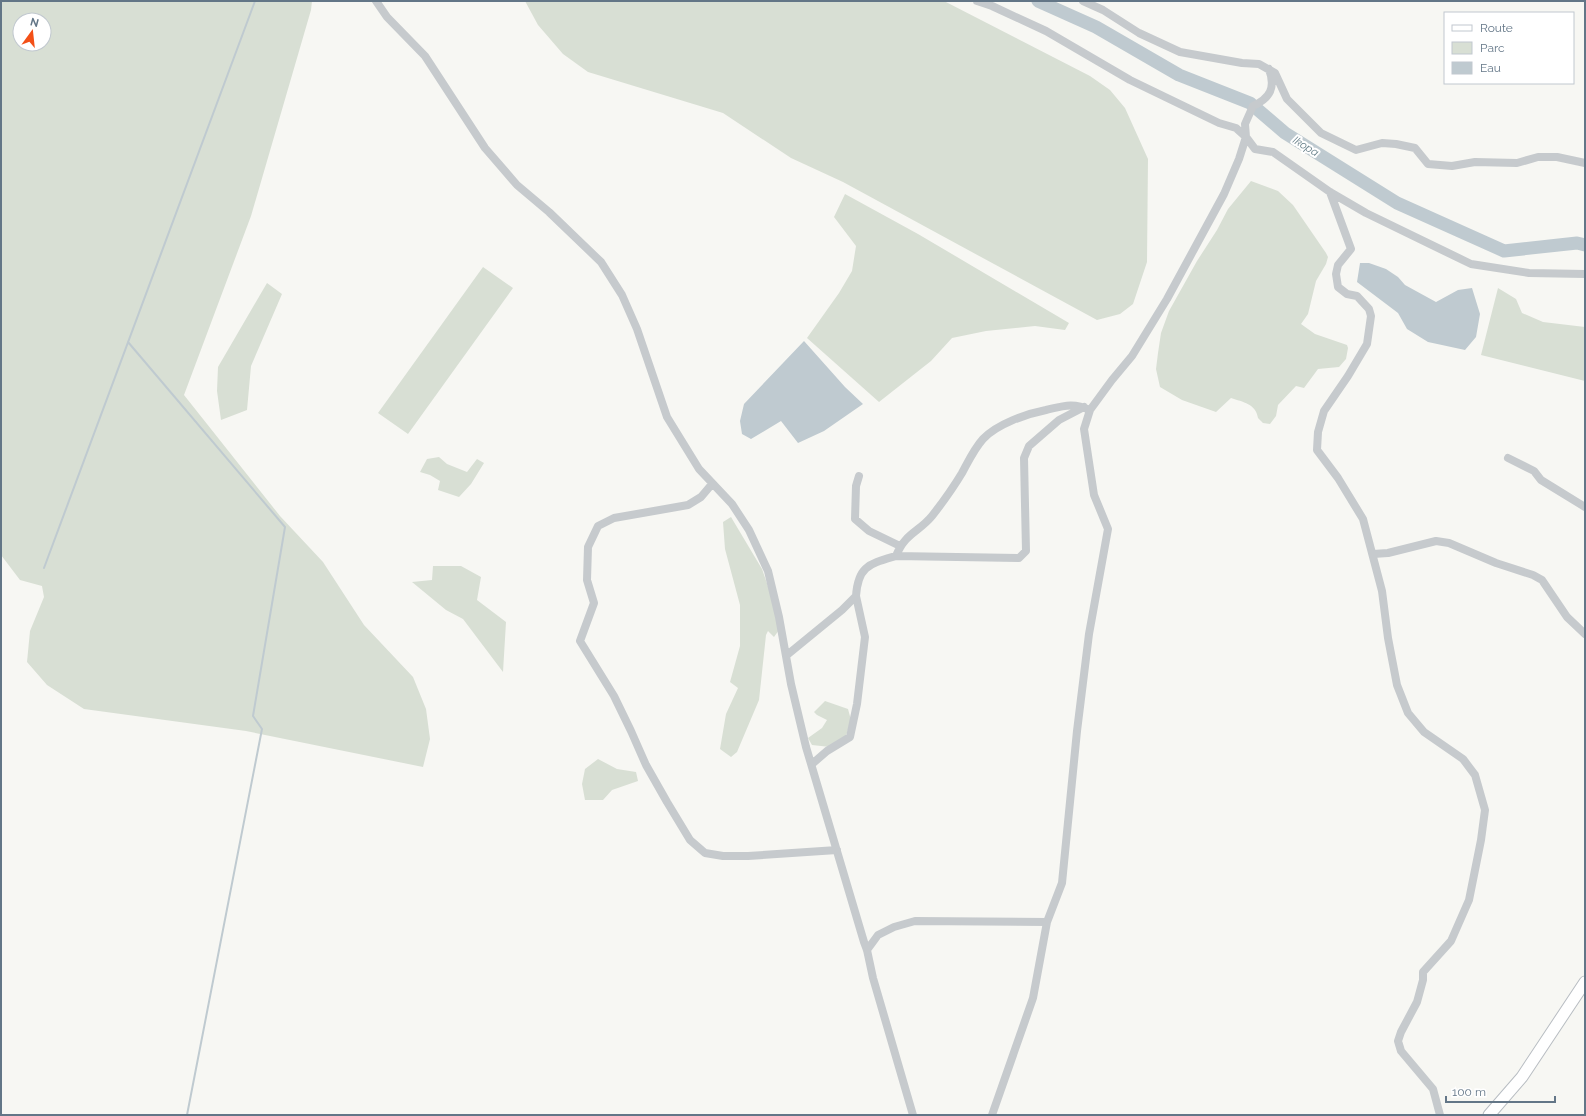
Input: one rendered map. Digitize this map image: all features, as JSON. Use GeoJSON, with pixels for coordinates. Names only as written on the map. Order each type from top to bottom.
{"type":"FeatureCollection","features":[{"type":"Feature","properties":{"kind":"street"},"geometry":{"type":"LineString","coordinates":[[376,1],[387,17],[425,56],[485,148],[517,185],[549,212],[601,262],[622,295],[638,329],[667,417],[699,470],[732,504],[749,530],[768,571],[787,655],[791,684],[812,764],[867,950],[873,978],[913,1115]]}},
{"type":"Feature","properties":{"kind":"street"},"geometry":{"type":"LineString","coordinates":[[977,1],[992,6],[1046,31],[1130,80],[1219,122],[1236,128],[1246,137],[1255,149],[1273,152],[1330,192],[1366,213],[1471,264],[1529,273],[1585,274]]}},
{"type":"Feature","properties":{"kind":"street"},"geometry":{"type":"LineString","coordinates":[[1083,1],[1103,10],[1139,33],[1180,52],[1242,63],[1259,64],[1275,73],[1287,99],[1320,133],[1356,150],[1382,143],[1396,144],[1415,148],[1428,164],[1452,166],[1474,162],[1517,163],[1538,157],[1558,157],[1585,163]]}},
{"type":"Feature","properties":{"kind":"street"},"geometry":{"type":"LineString","coordinates":[[1269,70],[1272,78],[1271,91]]}},
{"type":"Feature","properties":{"kind":"street"},"geometry":{"type":"LineString","coordinates":[[812,764],[850,737],[857,704],[865,637],[856,596],[857,586],[862,571],[874,562],[896,556],[1020,558],[1026,551],[1024,458],[1029,446],[1059,420],[1087,409],[1132,356],[1167,299],[1224,194],[1239,159],[1246,137],[1245,124],[1253,106],[1264,101],[1274,88],[1284,91]]}},
{"type":"Feature","properties":{"kind":"street"},"geometry":{"type":"LineString","coordinates":[[1330,192],[1351,249],[1338,265],[1336,274],[1338,287],[1347,294],[1357,296],[1369,308],[1371,316],[1367,344],[1348,376],[1324,411],[1318,432],[1317,450],[1338,478],[1362,519],[1373,554],[1382,591],[1388,638],[1397,685],[1408,713],[1424,732],[1463,759],[1475,775],[1485,810],[1468,900],[1451,941],[1423,972],[1424,980],[1417,1002],[1401,1032],[1398,1041],[1401,1051],[1433,1089],[1440,1115]]}},
{"type":"Feature","properties":{"kind":"street"},"geometry":{"type":"LineString","coordinates":[[896,556],[906,537],[931,517],[944,500],[984,438],[1005,424],[1034,412],[1064,406],[1080,405],[1087,409]]}},
{"type":"Feature","properties":{"kind":"street"},"geometry":{"type":"LineString","coordinates":[[992,1115],[1033,998],[1047,922],[1062,883],[1077,731],[1089,634],[1108,529],[1094,495],[1084,429],[1087,409]]}},
{"type":"Feature","properties":{"kind":"street"},"geometry":{"type":"LineString","coordinates":[[1508,458],[1534,471],[1541,480],[1585,507]]}},
{"type":"Feature","properties":{"kind":"street"},"geometry":{"type":"LineString","coordinates":[[859,476],[856,486],[855,519],[869,531],[900,546]]}},
{"type":"Feature","properties":{"kind":"street"},"geometry":{"type":"LineString","coordinates":[[712,484],[701,497],[688,505],[614,518],[598,526],[588,548],[587,580],[594,603],[580,641],[614,696],[646,765],[667,802],[690,840],[704,853],[723,856],[748,856],[837,850]]}},
{"type":"Feature","properties":{"kind":"street"},"geometry":{"type":"LineString","coordinates":[[1373,554],[1388,553],[1436,541],[1449,544],[1496,563],[1532,575],[1542,580],[1567,617],[1585,634]]}},
{"type":"Feature","properties":{"kind":"street"},"geometry":{"type":"LineString","coordinates":[[787,655],[842,610],[856,596]]}},
{"type":"Feature","properties":{"kind":"street"},"geometry":{"type":"LineString","coordinates":[[867,950],[878,935],[894,927],[915,921],[1047,922]]}},
{"type":"Feature","properties":{"kind":"street"},"geometry":{"type":"LineString","coordinates":[[1489,1115],[1522,1077],[1585,982]]}},
{"type":"Feature","properties":{"kind":"green space"},"geometry":{"type":"Polygon","coordinates":[[[1,1],[312,1],[311,10],[251,216],[184,395],[280,516],[323,562],[364,625],[413,677],[426,709],[430,739],[423,767],[246,731],[84,709],[47,685],[27,662],[30,631],[44,597],[42,586],[20,580],[1,555],[1,1]]]}},
{"type":"Feature","properties":{"kind":"green space"},"geometry":{"type":"Polygon","coordinates":[[[525,1],[944,1],[1090,76],[1110,90],[1125,108],[1148,159],[1147,262],[1133,304],[1120,314],[1097,320],[843,182],[791,158],[723,113],[588,72],[563,54],[538,25],[525,1]]]}},
{"type":"Feature","properties":{"kind":"green space"},"geometry":{"type":"Polygon","coordinates":[[[1251,181],[1278,191],[1293,205],[1326,253],[1328,257],[1326,264],[1316,281],[1308,314],[1301,324],[1315,334],[1347,345],[1348,348],[1346,359],[1339,367],[1318,369],[1304,388],[1296,386],[1278,405],[1276,416],[1270,424],[1263,423],[1258,418],[1255,410],[1248,404],[1231,398],[1216,412],[1182,400],[1160,387],[1156,369],[1161,333],[1169,311],[1228,209],[1251,181]]]}},
{"type":"Feature","properties":{"kind":"green space"},"geometry":{"type":"Polygon","coordinates":[[[845,194],[918,234],[1069,323],[1065,330],[1035,326],[986,331],[952,338],[931,361],[879,402],[807,338],[839,293],[852,271],[856,246],[834,217],[845,194]]]}},
{"type":"Feature","properties":{"kind":"green space"},"geometry":{"type":"Polygon","coordinates":[[[483,267],[513,288],[408,434],[378,413],[483,267]]]}},
{"type":"Feature","properties":{"kind":"green space"},"geometry":{"type":"Polygon","coordinates":[[[267,283],[282,294],[251,366],[247,410],[221,420],[217,391],[218,367],[267,283]]]}},
{"type":"Feature","properties":{"kind":"green space"},"geometry":{"type":"Polygon","coordinates":[[[1498,288],[1516,299],[1522,313],[1543,322],[1585,327],[1585,381],[1481,355],[1498,288]]]}},
{"type":"Feature","properties":{"kind":"green space"},"geometry":{"type":"Polygon","coordinates":[[[439,457],[447,464],[467,472],[477,459],[484,463],[471,484],[459,497],[438,490],[440,481],[430,475],[420,472],[427,459],[439,457]]]}},
{"type":"Feature","properties":{"kind":"green space"},"geometry":{"type":"Polygon","coordinates":[[[731,517],[762,569],[770,592],[779,630],[774,637],[768,631],[766,635],[759,700],[737,752],[731,757],[720,749],[726,714],[738,688],[730,682],[740,646],[740,605],[725,549],[723,522],[731,517]]]}},
{"type":"Feature","properties":{"kind":"green space"},"geometry":{"type":"Polygon","coordinates":[[[433,566],[461,566],[481,577],[477,600],[506,622],[503,672],[463,619],[446,610],[412,582],[432,580],[433,566]]]}},
{"type":"Feature","properties":{"kind":"green space"},"geometry":{"type":"Polygon","coordinates":[[[825,701],[848,709],[851,720],[846,736],[830,747],[812,745],[808,738],[822,728],[827,720],[814,712],[825,701]]]}},
{"type":"Feature","properties":{"kind":"green space"},"geometry":{"type":"Polygon","coordinates":[[[598,759],[617,769],[636,772],[638,781],[612,790],[603,800],[585,800],[582,784],[585,769],[598,759]]]}},
{"type":"Feature","properties":{"kind":"water"},"geometry":{"type":"Polygon","coordinates":[[[1360,263],[1369,263],[1386,269],[1398,277],[1405,285],[1436,302],[1458,290],[1472,288],[1480,314],[1476,337],[1465,350],[1428,342],[1407,329],[1398,313],[1357,282],[1360,263]]]}},
{"type":"Feature","properties":{"kind":"water"},"geometry":{"type":"Polygon","coordinates":[[[804,341],[845,387],[863,404],[824,431],[798,443],[781,421],[751,439],[742,434],[740,421],[744,404],[804,341]]]}},
{"type":"Feature","properties":{"kind":"waterway"},"geometry":{"type":"LineString","coordinates":[[44,568],[255,1]]}},
{"type":"Feature","properties":{"kind":"waterway","name":"Ikopa"},"geometry":{"type":"LineString","coordinates":[[1038,1],[1096,27],[1179,75],[1250,103],[1285,133],[1397,203],[1504,251],[1577,243],[1585,245]]}},
{"type":"Feature","properties":{"kind":"waterway"},"geometry":{"type":"LineString","coordinates":[[128,342],[285,527],[253,716],[262,729],[187,1115]]}}]}
